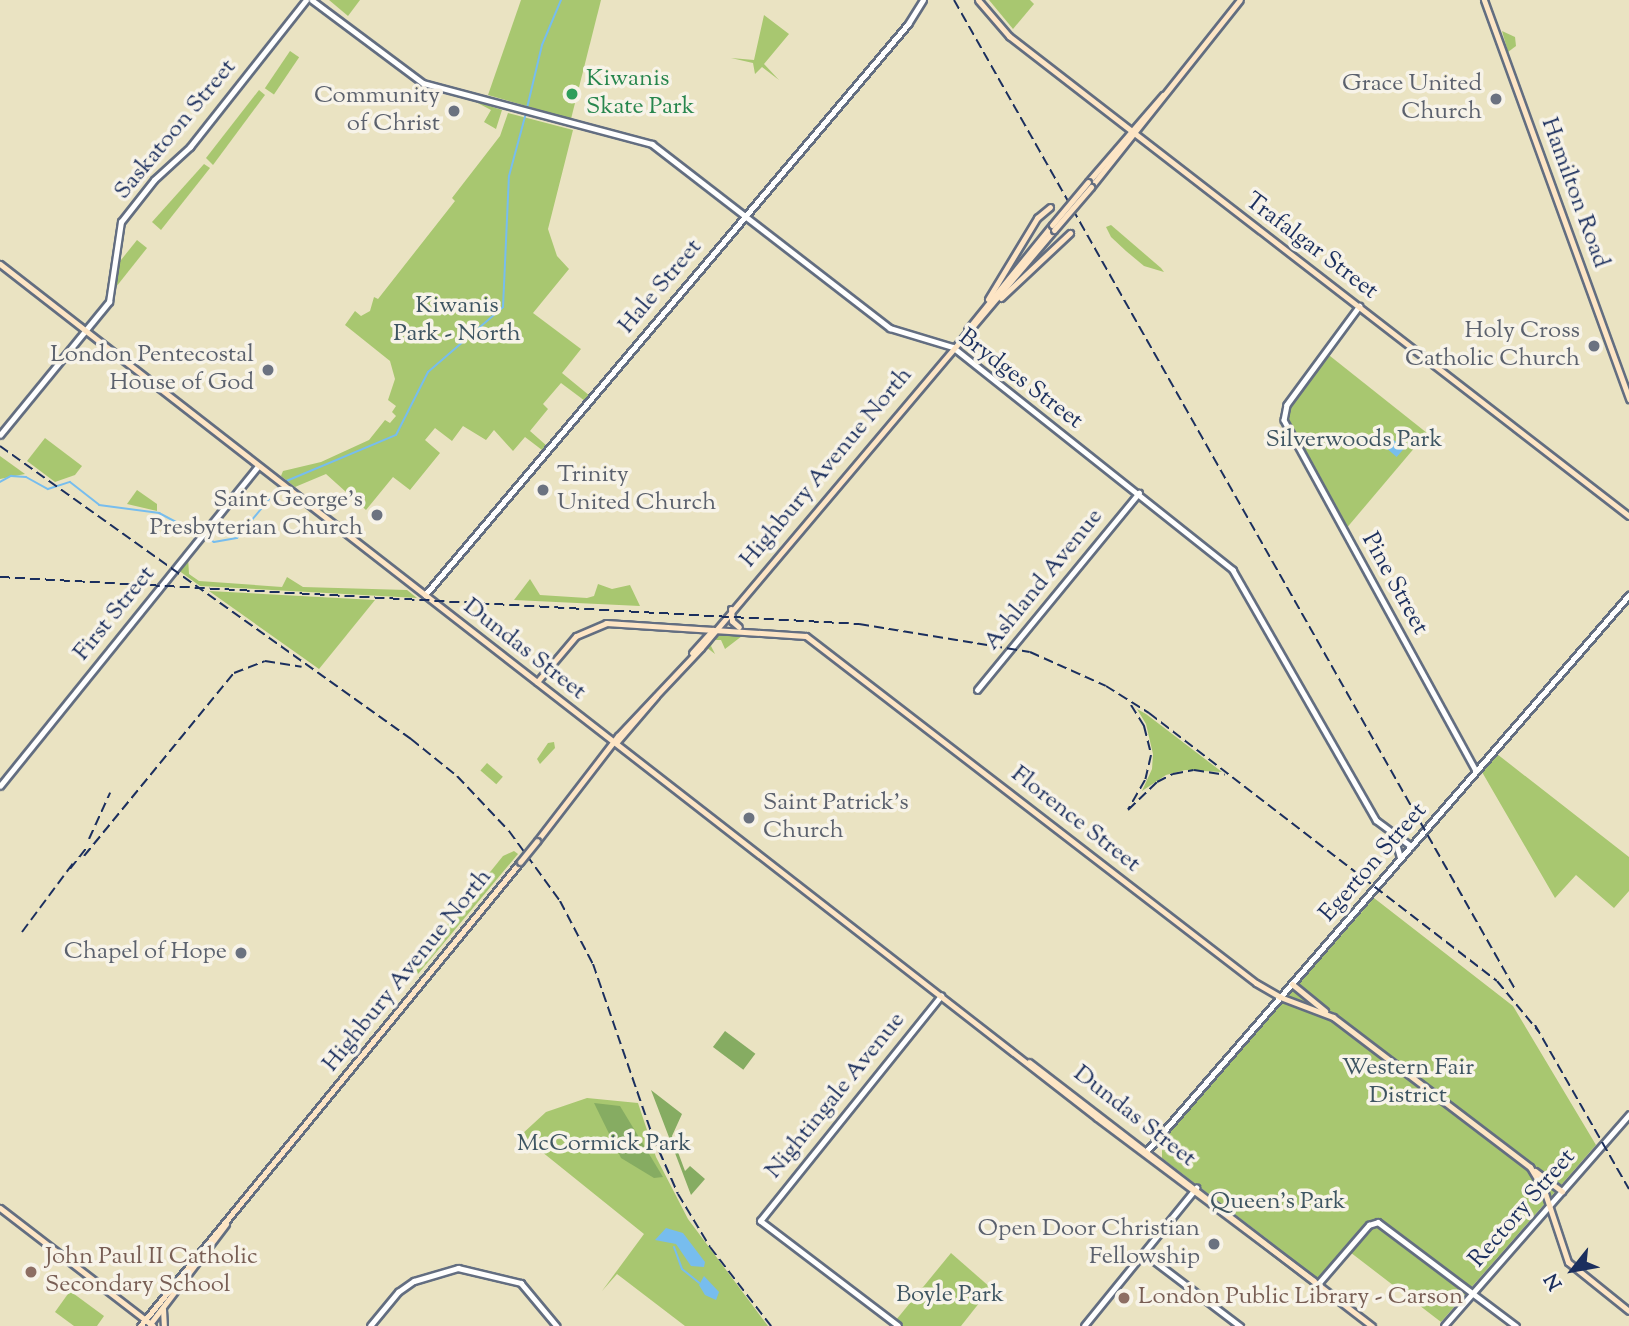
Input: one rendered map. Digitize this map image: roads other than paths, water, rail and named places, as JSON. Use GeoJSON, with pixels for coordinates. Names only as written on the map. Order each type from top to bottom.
{"type":"FeatureCollection","features":[{"type":"Feature","properties":{"kind":"main road","name":"Trafalgar Street"},"geometry":{"type":"LineString","coordinates":[[978,0],[1009,36],[1629,516]]}},
{"type":"Feature","properties":{"kind":"main road","name":"Highbury Avenue North"},"geometry":{"type":"LineString","coordinates":[[154,1325],[227,1221],[615,743],[953,347],[985,305],[1090,184],[1240,0]]}},
{"type":"Feature","properties":{"kind":"main road","name":"Hamilton Road"},"geometry":{"type":"LineString","coordinates":[[1484,0],[1629,399]]}},
{"type":"Feature","properties":{"kind":"main road"},"geometry":{"type":"LineString","coordinates":[[985,305],[995,281],[1040,215],[1050,207]]}},
{"type":"Feature","properties":{"kind":"main road","name":"Highbury Avenue North"},"geometry":{"type":"LineString","coordinates":[[967,330],[996,301],[1053,228]]}},
{"type":"Feature","properties":{"kind":"main road"},"geometry":{"type":"LineString","coordinates":[[996,301],[1070,233]]}},
{"type":"Feature","properties":{"kind":"main road"},"geometry":{"type":"LineString","coordinates":[[1063,241],[1076,242]]}},
{"type":"Feature","properties":{"kind":"main road","name":"Dundas Street"},"geometry":{"type":"LineString","coordinates":[[0,264],[615,743],[941,995],[1085,1102],[1372,1326]]}},
{"type":"Feature","properties":{"kind":"main road"},"geometry":{"type":"LineString","coordinates":[[731,609],[732,621],[741,629]]}},
{"type":"Feature","properties":{"kind":"main road","name":"Florence Street"},"geometry":{"type":"LineString","coordinates":[[537,682],[589,627],[606,623],[796,634],[823,647],[1280,997],[1333,1017],[1530,1167],[1568,1262],[1629,1311]]}},
{"type":"Feature","properties":{"kind":"main road"},"geometry":{"type":"LineString","coordinates":[[1292,984],[1333,1017]]}},
{"type":"Feature","properties":{"kind":"main road","name":"Dundas Street"},"geometry":{"type":"LineString","coordinates":[[1029,1062],[1072,1098],[1146,1151]]}},
{"type":"Feature","properties":{"kind":"main road"},"geometry":{"type":"LineString","coordinates":[[1072,1098],[1085,1102]]}},
{"type":"Feature","properties":{"kind":"main road"},"geometry":{"type":"LineString","coordinates":[[1530,1167],[1562,1191]]}},
{"type":"Feature","properties":{"kind":"main road"},"geometry":{"type":"LineString","coordinates":[[0,1208],[154,1325],[164,1306]]}},
{"type":"Feature","properties":{"kind":"main road","name":"Highbury Avenue North"},"geometry":{"type":"LineString","coordinates":[[154,1325],[164,1306],[223,1233],[227,1221]]}},
{"type":"Feature","properties":{"kind":"main road","name":"Highbury Avenue North"},"geometry":{"type":"LineString","coordinates":[[140,1326],[154,1325]]}},
{"type":"Feature","properties":{"kind":"street","name":"Saskatoon Street"},"geometry":{"type":"LineString","coordinates":[[0,435],[112,295],[115,239],[121,222],[153,180],[190,147],[306,0]]}},
{"type":"Feature","properties":{"kind":"street","name":"Brydges Street"},"geometry":{"type":"LineString","coordinates":[[313,0],[423,83],[652,144],[890,328],[953,347],[1233,570],[1376,820],[1411,846]]}},
{"type":"Feature","properties":{"kind":"street","name":"Hale Street"},"geometry":{"type":"LineString","coordinates":[[425,595],[908,24],[923,0]]}},
{"type":"Feature","properties":{"kind":"street","name":"Pine Street"},"geometry":{"type":"LineString","coordinates":[[1360,306],[1283,414],[1476,771]]}},
{"type":"Feature","properties":{"kind":"street","name":"First Street"},"geometry":{"type":"LineString","coordinates":[[0,786],[258,466]]}},
{"type":"Feature","properties":{"kind":"street","name":"Ashland Avenue"},"geometry":{"type":"LineString","coordinates":[[977,690],[1139,493]]}},
{"type":"Feature","properties":{"kind":"street","name":"Egerton Street"},"geometry":{"type":"LineString","coordinates":[[1146,1151],[1629,595]]}},
{"type":"Feature","properties":{"kind":"street"},"geometry":{"type":"LineString","coordinates":[[1393,832],[1400,846],[1399,860]]}},
{"type":"Feature","properties":{"kind":"street","name":"Nightingale Avenue"},"geometry":{"type":"LineString","coordinates":[[898,1326],[760,1221],[941,995]]}},
{"type":"Feature","properties":{"kind":"street","name":"Rectory Street"},"geometry":{"type":"LineString","coordinates":[[1444,1326],[1629,1115]]}},
{"type":"Feature","properties":{"kind":"street"},"geometry":{"type":"LineString","coordinates":[[1084,1326],[1195,1190]]}},
{"type":"Feature","properties":{"kind":"street"},"geometry":{"type":"LineString","coordinates":[[1316,1282],[1376,1221],[1516,1326]]}},
{"type":"Feature","properties":{"kind":"street"},"geometry":{"type":"LineString","coordinates":[[1144,1253],[1240,1326]]}},
{"type":"Feature","properties":{"kind":"street"},"geometry":{"type":"LineString","coordinates":[[370,1326],[398,1292],[414,1281],[458,1268],[521,1283],[557,1326]]}},
{"type":"Feature","properties":{"kind":"water"},"geometry":{"type":"Polygon","coordinates":[[[1388,435],[1404,449],[1397,457],[1381,443],[1388,435]]]}},
{"type":"Feature","properties":{"kind":"water"},"geometry":{"type":"Polygon","coordinates":[[[666,1228],[683,1233],[705,1262],[704,1267],[691,1266],[676,1244],[655,1240],[666,1228]]]}},
{"type":"Feature","properties":{"kind":"water"},"geometry":{"type":"Polygon","coordinates":[[[704,1276],[719,1292],[716,1300],[705,1295],[699,1285],[704,1276]]]}},
{"type":"Feature","properties":{"kind":"waterway"},"geometry":{"type":"LineString","coordinates":[[527,108],[542,45],[561,0]]}},
{"type":"Feature","properties":{"kind":"waterway"},"geometry":{"type":"LineString","coordinates":[[284,482],[396,435],[428,372],[503,307],[509,176],[526,113]]}},
{"type":"Feature","properties":{"kind":"waterway"},"geometry":{"type":"LineString","coordinates":[[0,482],[11,476],[26,477],[48,489],[70,482],[99,505],[159,513],[214,542],[237,538],[280,486]]}},
{"type":"Feature","properties":{"kind":"waterway"},"geometry":{"type":"LineString","coordinates":[[674,1247],[682,1269],[699,1283]]}},
{"type":"Feature","properties":{"kind":"railway"},"geometry":{"type":"LineString","coordinates":[[954,0],[1516,991]]}},
{"type":"Feature","properties":{"kind":"railway"},"geometry":{"type":"LineString","coordinates":[[0,446],[411,739],[457,776],[509,831],[560,901],[593,964],[653,1137],[678,1194],[710,1247],[771,1326]]}},
{"type":"Feature","properties":{"kind":"railway"},"geometry":{"type":"LineString","coordinates":[[0,577],[859,624],[1030,652],[1106,686],[1149,713],[1497,981],[1539,1032]]}},
{"type":"Feature","properties":{"kind":"railway"},"geometry":{"type":"LineString","coordinates":[[84,856],[234,673],[265,661],[302,667]]}},
{"type":"Feature","properties":{"kind":"railway"},"geometry":{"type":"LineString","coordinates":[[1131,705],[1144,726],[1151,755],[1145,780],[1128,810],[1157,782],[1173,774],[1194,770],[1225,775]]}},
{"type":"Feature","properties":{"kind":"railway"},"geometry":{"type":"LineString","coordinates":[[89,839],[110,793]]}},
{"type":"Feature","properties":{"kind":"railway"},"geometry":{"type":"LineString","coordinates":[[70,869],[87,847]]}},
{"type":"Feature","properties":{"kind":"railway"},"geometry":{"type":"LineString","coordinates":[[22,932],[74,862]]}},
{"type":"Feature","properties":{"kind":"railway"},"geometry":{"type":"LineString","coordinates":[[1535,1025],[1629,1189]]}},
{"type":"Feature","properties":{"kind":"place","name":"Kiwanis Skate Park"},"geometry":{"type":"Point","coordinates":[572,94]}},
{"type":"Feature","properties":{"kind":"place","name":"Grace United Church"},"geometry":{"type":"Point","coordinates":[1496,99]}},
{"type":"Feature","properties":{"kind":"place","name":"Community of Christ"},"geometry":{"type":"Point","coordinates":[454,111]}},
{"type":"Feature","properties":{"kind":"place","name":"Holy Cross Catholic Church"},"geometry":{"type":"Point","coordinates":[1594,346]}},
{"type":"Feature","properties":{"kind":"place","name":"London Pentecostal House of God"},"geometry":{"type":"Point","coordinates":[268,370]}},
{"type":"Feature","properties":{"kind":"place","name":"Trinity United Church"},"geometry":{"type":"Point","coordinates":[543,490]}},
{"type":"Feature","properties":{"kind":"place","name":"Saint George's Presbyterian Church"},"geometry":{"type":"Point","coordinates":[377,515]}},
{"type":"Feature","properties":{"kind":"place","name":"Saint Patrick's Church"},"geometry":{"type":"Point","coordinates":[749,818]}},
{"type":"Feature","properties":{"kind":"place","name":"Chapel of Hope"},"geometry":{"type":"Point","coordinates":[241,953]}},
{"type":"Feature","properties":{"kind":"place","name":"Open Door Christian Fellowship"},"geometry":{"type":"Point","coordinates":[1214,1244]}},
{"type":"Feature","properties":{"kind":"place","name":"John Paul II Catholic Secondary School"},"geometry":{"type":"Point","coordinates":[31,1272]}},
{"type":"Feature","properties":{"kind":"place","name":"London Public Library - Carson"},"geometry":{"type":"Point","coordinates":[1124,1298]}},
{"type":"Feature","properties":{"kind":"park label","name":"Kiwanis Park - North"},"geometry":{"type":"Point","coordinates":[457,321]}},
{"type":"Feature","properties":{"kind":"park label","name":"Silverwoods Park"},"geometry":{"type":"Point","coordinates":[1354,441]}},
{"type":"Feature","properties":{"kind":"park label","name":"Western Fair District"},"geometry":{"type":"Point","coordinates":[1408,1083]}},
{"type":"Feature","properties":{"kind":"park label","name":"McCormick Park"},"geometry":{"type":"Point","coordinates":[604,1145]}},
{"type":"Feature","properties":{"kind":"park label","name":"Queen's Park"},"geometry":{"type":"Point","coordinates":[1278,1203]}},
{"type":"Feature","properties":{"kind":"park label","name":"Boyle Park"},"geometry":{"type":"Point","coordinates":[950,1296]}}]}
